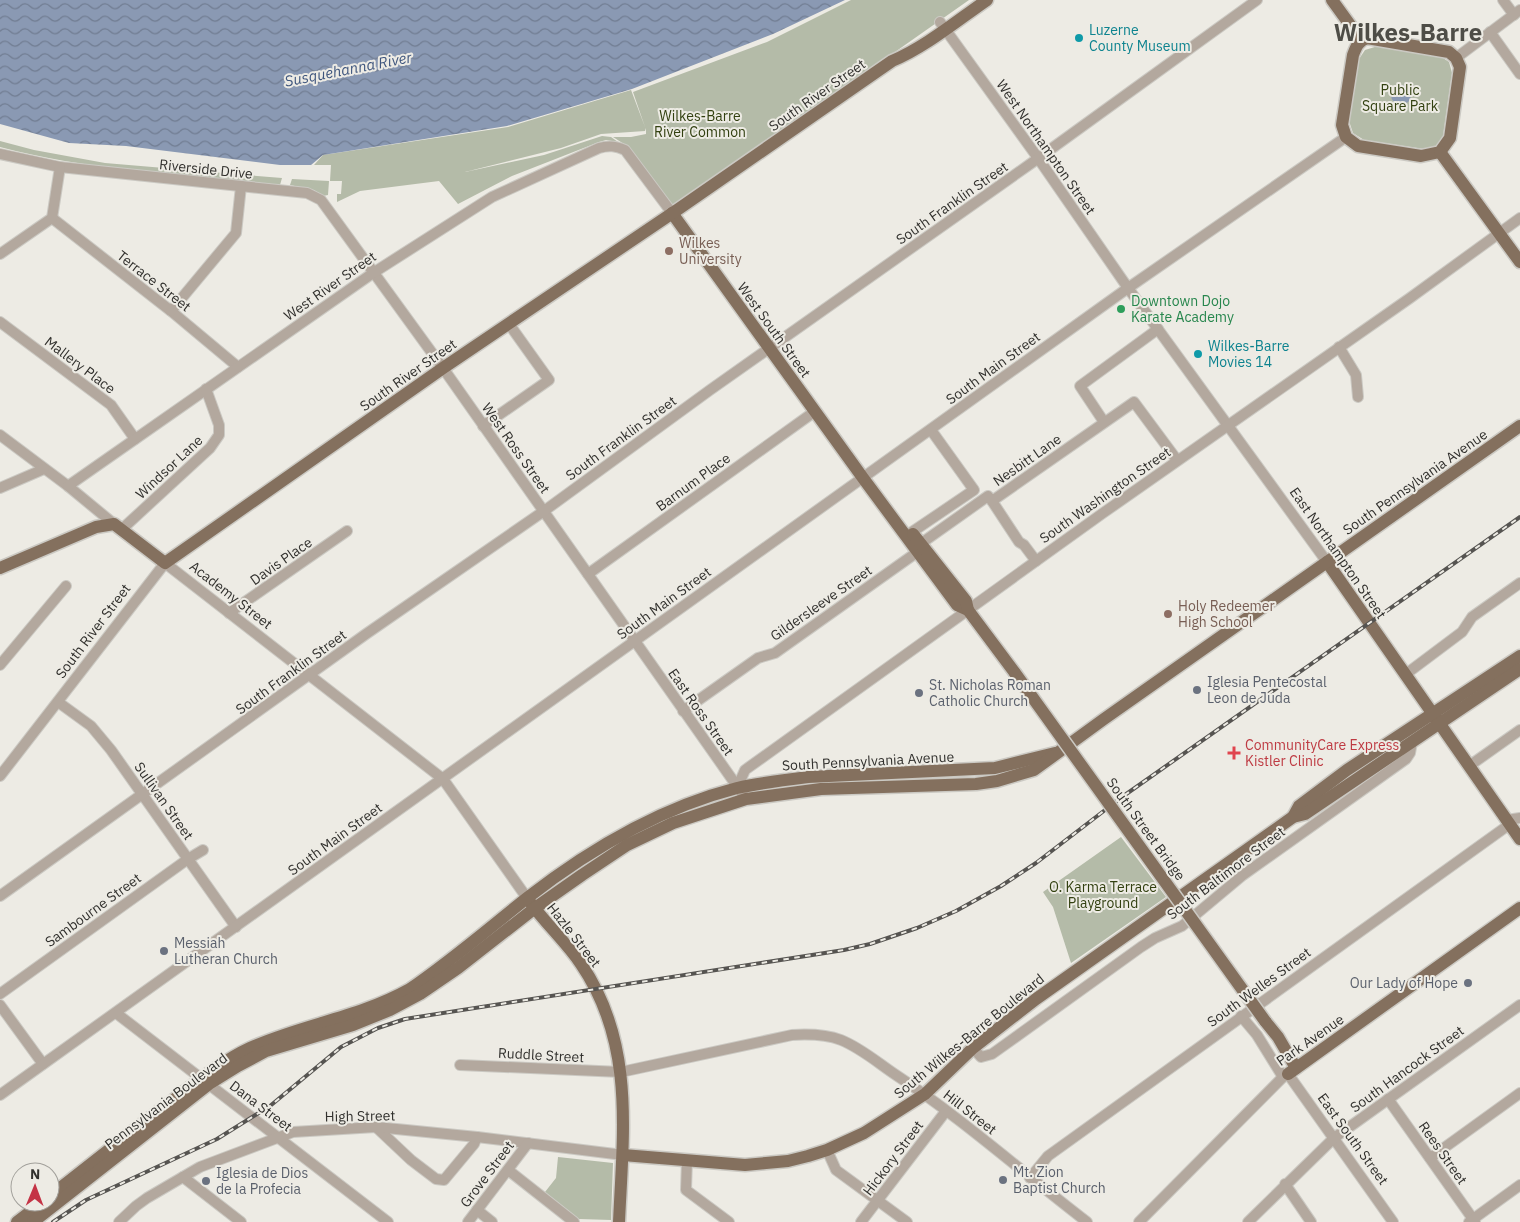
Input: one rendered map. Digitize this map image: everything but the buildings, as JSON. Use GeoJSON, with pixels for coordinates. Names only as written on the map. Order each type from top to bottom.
{"type":"FeatureCollection","features":[{"type":"Feature","properties":{"kind":"main road","name":"South River Street"},"geometry":{"type":"LineString","coordinates":[[165,563],[443,368],[892,61],[901,58],[943,26],[972,0]]}},
{"type":"Feature","properties":{"kind":"main road","name":"South River Street"},"geometry":{"type":"LineString","coordinates":[[943,26],[987,0]]}},
{"type":"Feature","properties":{"kind":"main road"},"geometry":{"type":"LineString","coordinates":[[1332,0],[1361,40]]}},
{"type":"Feature","properties":{"kind":"main road"},"geometry":{"type":"LineString","coordinates":[[1367,38],[1449,52],[1456,58],[1460,67],[1450,138],[1440,152],[1421,156],[1358,146],[1346,137],[1342,125],[1353,55],[1356,45],[1361,40],[1367,38]]}},
{"type":"Feature","properties":{"kind":"main road"},"geometry":{"type":"LineString","coordinates":[[1440,152],[1520,262]]}},
{"type":"Feature","properties":{"kind":"main road","name":"West South Street"},"geometry":{"type":"LineString","coordinates":[[672,213],[863,478]]}},
{"type":"Feature","properties":{"kind":"main road","name":"South Pennsylvania Avenue"},"geometry":{"type":"LineString","coordinates":[[531,903],[628,845],[673,823],[746,799],[821,789],[976,784],[997,781],[1034,770],[1520,426]]}},
{"type":"Feature","properties":{"kind":"main road"},"geometry":{"type":"LineString","coordinates":[[863,478],[919,548],[966,601],[968,610]]}},
{"type":"Feature","properties":{"kind":"main road"},"geometry":{"type":"LineString","coordinates":[[894,518],[912,532],[919,548]]}},
{"type":"Feature","properties":{"kind":"main road"},"geometry":{"type":"LineString","coordinates":[[0,568],[96,527],[118,527]]}},
{"type":"Feature","properties":{"kind":"main road","name":"Academy Street"},"geometry":{"type":"LineString","coordinates":[[118,527],[165,563]]}},
{"type":"Feature","properties":{"kind":"main road","name":"East Northampton Street"},"geometry":{"type":"LineString","coordinates":[[1327,562],[1469,766],[1512,821],[1520,839]]}},
{"type":"Feature","properties":{"kind":"main road","name":"South Street Bridge"},"geometry":{"type":"LineString","coordinates":[[968,610],[1278,1037],[1289,1073]]}},
{"type":"Feature","properties":{"kind":"main road","name":"South Wilkes-Barre Boulevard"},"geometry":{"type":"LineString","coordinates":[[623,1155],[745,1165],[788,1161],[827,1150],[864,1133],[925,1094],[973,1048],[1036,999],[1292,817],[1305,814],[1412,742],[1436,718],[1520,656]]}},
{"type":"Feature","properties":{"kind":"main road","name":"South Wilkes-Barre Boulevard"},"geometry":{"type":"LineString","coordinates":[[1292,817],[1299,806],[1347,770],[1520,669]]}},
{"type":"Feature","properties":{"kind":"main road","name":"South Pennsylvania Avenue"},"geometry":{"type":"LineString","coordinates":[[531,903],[605,844],[655,817],[694,801],[738,788],[808,777],[994,768],[1058,752]]}},
{"type":"Feature","properties":{"kind":"main road","name":"Hazle Street"},"geometry":{"type":"LineString","coordinates":[[531,903],[580,963],[595,989],[611,1027],[622,1072],[623,1155],[619,1222]]}},
{"type":"Feature","properties":{"kind":"main road","name":"Pennsylvania Boulevard"},"geometry":{"type":"LineString","coordinates":[[33,1222],[205,1081],[226,1061],[251,1048],[359,1013],[392,999],[426,978],[531,903]]}},
{"type":"Feature","properties":{"kind":"main road","name":"Park Avenue"},"geometry":{"type":"LineString","coordinates":[[1289,1073],[1520,908]]}},
{"type":"Feature","properties":{"kind":"main road","name":"Pennsylvania Boulevard"},"geometry":{"type":"LineString","coordinates":[[60,1189],[205,1081]]}},
{"type":"Feature","properties":{"kind":"main road"},"geometry":{"type":"LineString","coordinates":[[17,1222],[30,1212]]}},
{"type":"Feature","properties":{"kind":"street","name":"South Franklin Street"},"geometry":{"type":"LineString","coordinates":[[0,896],[394,614],[544,511],[710,390],[1038,158],[1257,0]]}},
{"type":"Feature","properties":{"kind":"street"},"geometry":{"type":"LineString","coordinates":[[1456,58],[1517,13],[1503,0]]}},
{"type":"Feature","properties":{"kind":"street","name":"West Northampton Street"},"geometry":{"type":"LineString","coordinates":[[943,26],[1128,288]]}},
{"type":"Feature","properties":{"kind":"street"},"geometry":{"type":"LineString","coordinates":[[1490,32],[1520,74]]}},
{"type":"Feature","properties":{"kind":"street","name":"South Main Street"},"geometry":{"type":"LineString","coordinates":[[0,1095],[1128,288],[1346,137]]}},
{"type":"Feature","properties":{"kind":"street","name":"West River Street"},"geometry":{"type":"LineString","coordinates":[[68,486],[373,273],[492,197],[599,148],[616,146],[625,150]]}},
{"type":"Feature","properties":{"kind":"street","name":"West South Street"},"geometry":{"type":"LineString","coordinates":[[625,150],[672,213]]}},
{"type":"Feature","properties":{"kind":"street","name":"Riverside Drive"},"geometry":{"type":"LineString","coordinates":[[0,154],[60,167],[307,194],[321,200],[373,273]]}},
{"type":"Feature","properties":{"kind":"street"},"geometry":{"type":"LineString","coordinates":[[0,254],[52,218],[60,167]]}},
{"type":"Feature","properties":{"kind":"street"},"geometry":{"type":"LineString","coordinates":[[171,311],[236,233],[240,186]]}},
{"type":"Feature","properties":{"kind":"street","name":"Terrace Street"},"geometry":{"type":"LineString","coordinates":[[52,218],[171,311],[238,367]]}},
{"type":"Feature","properties":{"kind":"street","name":"South Washington Street"},"geometry":{"type":"LineString","coordinates":[[738,788],[745,770],[1036,560],[1339,348],[1520,218]]}},
{"type":"Feature","properties":{"kind":"street","name":"West Ross Street"},"geometry":{"type":"LineString","coordinates":[[373,273],[443,368],[635,640]]}},
{"type":"Feature","properties":{"kind":"street","name":"East Northampton Street"},"geometry":{"type":"LineString","coordinates":[[1128,288],[1327,562]]}},
{"type":"Feature","properties":{"kind":"street","name":"Mallery Place"},"geometry":{"type":"LineString","coordinates":[[0,322],[111,405],[135,438]]}},
{"type":"Feature","properties":{"kind":"street"},"geometry":{"type":"LineString","coordinates":[[484,426],[549,380],[509,324]]}},
{"type":"Feature","properties":{"kind":"street"},"geometry":{"type":"LineString","coordinates":[[1104,422],[1080,386],[1158,329]]}},
{"type":"Feature","properties":{"kind":"street"},"geometry":{"type":"LineString","coordinates":[[1339,348],[1356,375],[1358,397]]}},
{"type":"Feature","properties":{"kind":"street","name":"Windsor Lane"},"geometry":{"type":"LineString","coordinates":[[118,527],[210,448],[220,435],[219,425],[206,389]]}},
{"type":"Feature","properties":{"kind":"street","name":"Nesbitt Lane"},"geometry":{"type":"LineString","coordinates":[[919,548],[988,496],[992,502],[1134,402],[1178,460]]}},
{"type":"Feature","properties":{"kind":"street","name":"Barnum Place"},"geometry":{"type":"LineString","coordinates":[[588,574],[814,412]]}},
{"type":"Feature","properties":{"kind":"street"},"geometry":{"type":"LineString","coordinates":[[912,532],[974,490],[930,430]]}},
{"type":"Feature","properties":{"kind":"street","name":"Academy Street"},"geometry":{"type":"LineString","coordinates":[[0,435],[68,486],[118,527]]}},
{"type":"Feature","properties":{"kind":"street"},"geometry":{"type":"LineString","coordinates":[[0,488],[44,469]]}},
{"type":"Feature","properties":{"kind":"street"},"geometry":{"type":"LineString","coordinates":[[992,502],[1019,542],[1024,545],[1036,560]]}},
{"type":"Feature","properties":{"kind":"street","name":"Davis Place"},"geometry":{"type":"LineString","coordinates":[[229,613],[347,531]]}},
{"type":"Feature","properties":{"kind":"street","name":"Gildersleeve Street"},"geometry":{"type":"LineString","coordinates":[[683,711],[758,658],[775,653],[919,548]]}},
{"type":"Feature","properties":{"kind":"street","name":"Academy Street"},"geometry":{"type":"LineString","coordinates":[[165,563],[443,779]]}},
{"type":"Feature","properties":{"kind":"street","name":"South River Street"},"geometry":{"type":"LineString","coordinates":[[0,776],[165,563]]}},
{"type":"Feature","properties":{"kind":"street"},"geometry":{"type":"LineString","coordinates":[[1406,674],[1462,632],[1472,617],[1520,583]]}},
{"type":"Feature","properties":{"kind":"street"},"geometry":{"type":"LineString","coordinates":[[0,665],[66,586]]}},
{"type":"Feature","properties":{"kind":"street","name":"East Ross Street"},"geometry":{"type":"LineString","coordinates":[[635,640],[746,799]]}},
{"type":"Feature","properties":{"kind":"street","name":"Sullivan Street"},"geometry":{"type":"LineString","coordinates":[[58,702],[91,726],[111,750],[236,927]]}},
{"type":"Feature","properties":{"kind":"street"},"geometry":{"type":"LineString","coordinates":[[1469,766],[1520,730]]}},
{"type":"Feature","properties":{"kind":"street","name":"South Baltimore Street"},"geometry":{"type":"LineString","coordinates":[[973,1048],[982,1057],[992,1054],[1141,947],[1155,938],[1182,926],[1243,875],[1406,759],[1410,753],[1412,742]]}},
{"type":"Feature","properties":{"kind":"street"},"geometry":{"type":"LineString","coordinates":[[1364,773],[1368,786]]}},
{"type":"Feature","properties":{"kind":"street","name":"Hazle Street"},"geometry":{"type":"LineString","coordinates":[[443,779],[531,903]]}},
{"type":"Feature","properties":{"kind":"street","name":"South Welles Street"},"geometry":{"type":"LineString","coordinates":[[1030,1178],[1048,1156],[1512,821]]}},
{"type":"Feature","properties":{"kind":"street","name":"Sambourne Street"},"geometry":{"type":"LineString","coordinates":[[0,994],[203,850]]}},
{"type":"Feature","properties":{"kind":"street"},"geometry":{"type":"LineString","coordinates":[[1232,859],[1243,875]]}},
{"type":"Feature","properties":{"kind":"street"},"geometry":{"type":"LineString","coordinates":[[0,1005],[43,1064]]}},
{"type":"Feature","properties":{"kind":"street","name":"South Hancock Street"},"geometry":{"type":"LineString","coordinates":[[1248,1222],[1334,1138],[1520,1005]]}},
{"type":"Feature","properties":{"kind":"street","name":"Dana Street"},"geometry":{"type":"LineString","coordinates":[[116,1013],[388,1222]]}},
{"type":"Feature","properties":{"kind":"street","name":"East South Street"},"geometry":{"type":"LineString","coordinates":[[1241,1016],[1289,1073],[1394,1222]]}},
{"type":"Feature","properties":{"kind":"street","name":"Hill Street"},"geometry":{"type":"LineString","coordinates":[[622,1072],[792,1035],[810,1034],[842,1040],[858,1048],[925,1094],[1086,1222]]}},
{"type":"Feature","properties":{"kind":"street","name":"Ruddle Street"},"geometry":{"type":"LineString","coordinates":[[460,1065],[622,1072]]}},
{"type":"Feature","properties":{"kind":"street","name":"Park Avenue"},"geometry":{"type":"LineString","coordinates":[[1139,1222],[1289,1073]]}},
{"type":"Feature","properties":{"kind":"street"},"geometry":{"type":"LineString","coordinates":[[1430,1158],[1520,1093]]}},
{"type":"Feature","properties":{"kind":"street","name":"Rees Street"},"geometry":{"type":"LineString","coordinates":[[1388,1099],[1472,1221]]}},
{"type":"Feature","properties":{"kind":"street","name":"Hickory Street"},"geometry":{"type":"LineString","coordinates":[[861,1222],[946,1111]]}},
{"type":"Feature","properties":{"kind":"street"},"geometry":{"type":"LineString","coordinates":[[376,1127],[411,1160],[436,1179],[444,1180],[474,1144],[477,1137]]}},
{"type":"Feature","properties":{"kind":"street","name":"High Street"},"geometry":{"type":"LineString","coordinates":[[120,1222],[136,1206],[207,1164],[293,1132],[376,1127],[623,1155]]}},
{"type":"Feature","properties":{"kind":"street","name":"Grove Street"},"geometry":{"type":"LineString","coordinates":[[468,1222],[528,1143]]}},
{"type":"Feature","properties":{"kind":"street"},"geometry":{"type":"LineString","coordinates":[[827,1150],[836,1170],[907,1222]]}},
{"type":"Feature","properties":{"kind":"street"},"geometry":{"type":"LineString","coordinates":[[686,1160],[686,1190],[729,1222]]}},
{"type":"Feature","properties":{"kind":"street"},"geometry":{"type":"LineString","coordinates":[[508,1170],[574,1222]]}},
{"type":"Feature","properties":{"kind":"street"},"geometry":{"type":"LineString","coordinates":[[183,1177],[241,1222]]}},
{"type":"Feature","properties":{"kind":"street"},"geometry":{"type":"LineString","coordinates":[[1285,1184],[1311,1222]]}},
{"type":"Feature","properties":{"kind":"street"},"geometry":{"type":"LineString","coordinates":[[1472,1221],[1520,1185]]}},
{"type":"Feature","properties":{"kind":"street"},"geometry":{"type":"LineString","coordinates":[[477,1210],[492,1222]]}},
{"type":"Feature","properties":{"kind":"green space","name":"Wilkes-Barre River Common"},"geometry":{"type":"Polygon","coordinates":[[[851,0],[969,0],[674,205],[669,203],[624,144],[613,137],[631,137],[646,134],[646,128],[645,131],[601,134],[561,148],[465,172],[544,155],[602,136],[611,137],[618,142],[606,140],[599,142],[512,176],[458,204],[439,181],[360,191],[337,202],[337,194],[341,194],[342,181],[330,181],[331,165],[314,165],[323,155],[508,127],[631,90],[645,127],[633,92],[767,42],[851,0]]]}},
{"type":"Feature","properties":{"kind":"green space","name":"Public Square Park"},"geometry":{"type":"Polygon","coordinates":[[[1378,46],[1440,56],[1449,62],[1452,73],[1443,136],[1436,147],[1424,149],[1364,140],[1353,133],[1349,121],[1359,59],[1365,50],[1378,46]]]}},
{"type":"Feature","properties":{"kind":"green space"},"geometry":{"type":"Polygon","coordinates":[[[0,141],[34,150],[105,163],[282,178],[280,185],[104,167],[69,162],[0,147],[0,141]]]}},
{"type":"Feature","properties":{"kind":"green space"},"geometry":{"type":"Polygon","coordinates":[[[292,179],[329,181],[328,195],[323,196],[314,190],[290,185],[292,179]]]}},
{"type":"Feature","properties":{"kind":"green space","name":"O. Karma Terrace Playground"},"geometry":{"type":"Polygon","coordinates":[[[1121,837],[1166,897],[1071,963],[1053,907],[1043,892],[1121,837]]]}},
{"type":"Feature","properties":{"kind":"green space"},"geometry":{"type":"Polygon","coordinates":[[[558,1157],[613,1163],[611,1220],[579,1219],[545,1192],[556,1178],[558,1157]]]}},
{"type":"Feature","properties":{"kind":"water","name":"Susquehanna River"},"geometry":{"type":"Polygon","coordinates":[[[0,0],[845,0],[773,34],[632,89],[507,126],[323,155],[311,165],[280,165],[126,146],[69,143],[0,124],[0,0]]]}},
{"type":"Feature","properties":{"kind":"water"},"geometry":{"type":"Polygon","coordinates":[[[1401,85],[1408,88],[1411,95],[1408,102],[1401,105],[1394,102],[1391,95],[1394,88],[1401,85]]]}},
{"type":"Feature","properties":{"kind":"railway"},"geometry":{"type":"LineString","coordinates":[[53,1222],[86,1200],[217,1139],[270,1106],[341,1047],[378,1028],[405,1019],[844,950],[870,944],[917,928],[956,911],[1001,886],[1036,863],[1122,797],[1520,517]]}},
{"type":"Feature","properties":{"kind":"place","name":"Luzerne County Museum"},"geometry":{"type":"Point","coordinates":[1079,38]}},
{"type":"Feature","properties":{"kind":"place","name":"Wilkes University"},"geometry":{"type":"Point","coordinates":[669,251]}},
{"type":"Feature","properties":{"kind":"place","name":"Downtown Dojo Karate Academy"},"geometry":{"type":"Point","coordinates":[1121,309]}},
{"type":"Feature","properties":{"kind":"place","name":"Wilkes-Barre Movies 14"},"geometry":{"type":"Point","coordinates":[1198,354]}},
{"type":"Feature","properties":{"kind":"place","name":"Holy Redeemer High School"},"geometry":{"type":"Point","coordinates":[1168,614]}},
{"type":"Feature","properties":{"kind":"place","name":"Iglesia Pentecostal Leon de Juda"},"geometry":{"type":"Point","coordinates":[1197,690]}},
{"type":"Feature","properties":{"kind":"place","name":"St. Nicholas Roman Catholic Church"},"geometry":{"type":"Point","coordinates":[919,693]}},
{"type":"Feature","properties":{"kind":"place","name":"CommunityCare Express Kistler Clinic"},"geometry":{"type":"Point","coordinates":[1234,753]}},
{"type":"Feature","properties":{"kind":"place","name":"Messiah Lutheran Church"},"geometry":{"type":"Point","coordinates":[164,951]}},
{"type":"Feature","properties":{"kind":"place","name":"Our Lady of Hope"},"geometry":{"type":"Point","coordinates":[1468,983]}},
{"type":"Feature","properties":{"kind":"place","name":"Mt. Zion Baptist Church"},"geometry":{"type":"Point","coordinates":[1003,1180]}},
{"type":"Feature","properties":{"kind":"place","name":"Iglesia de Dios de la Profecia"},"geometry":{"type":"Point","coordinates":[206,1181]}},
{"type":"Feature","properties":{"kind":"district","name":"Wilkes-Barre"},"geometry":{"type":"Point","coordinates":[1408,32]}}]}
